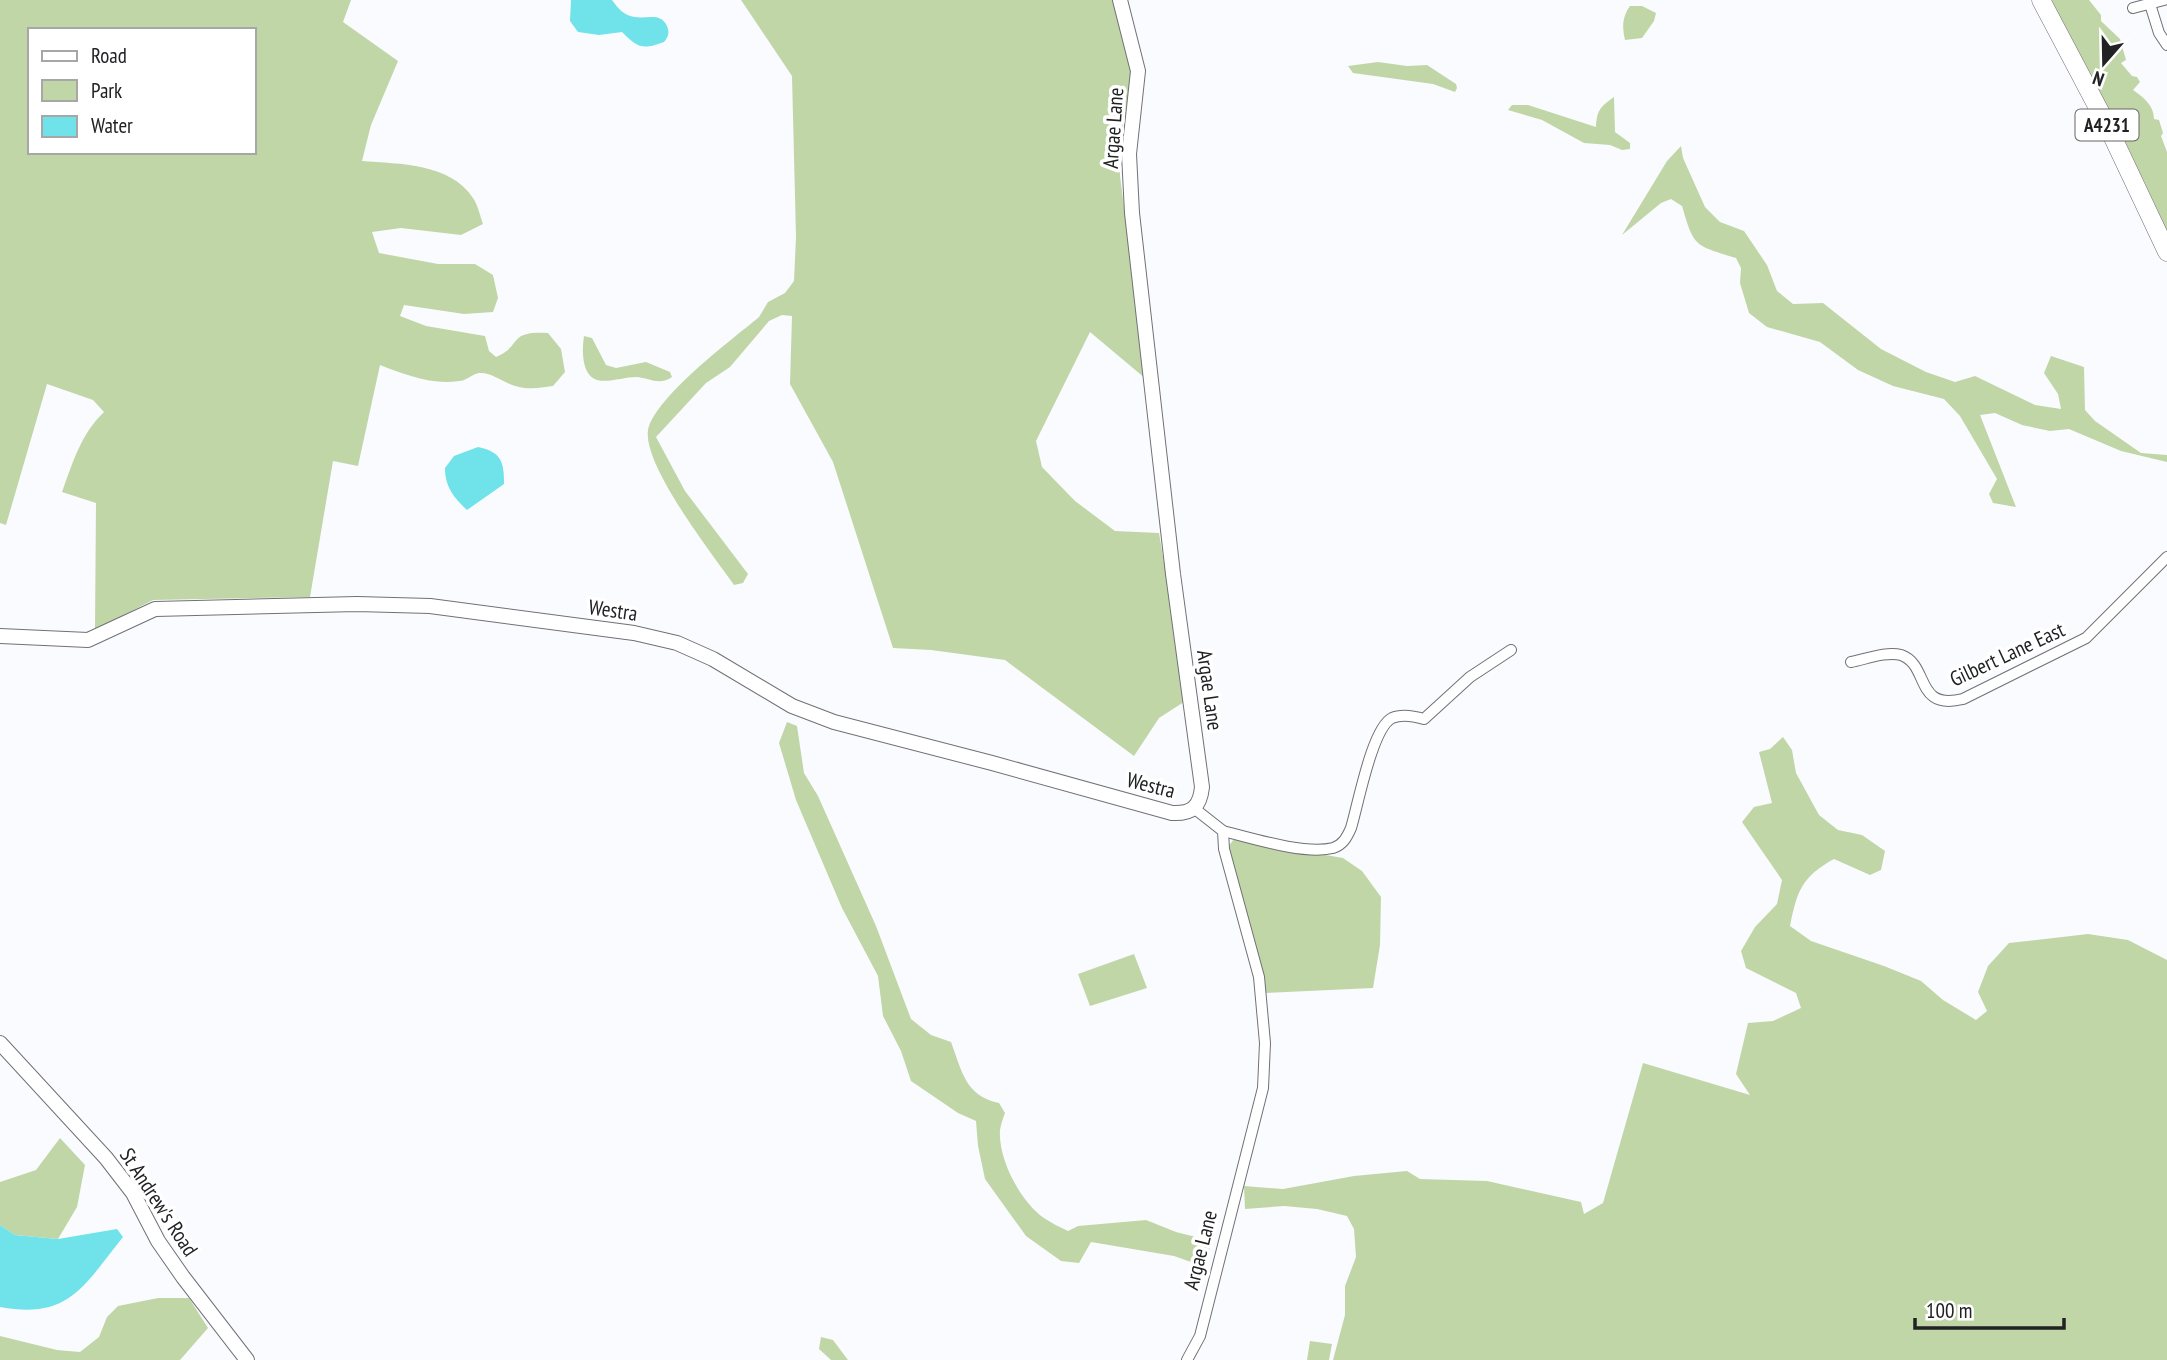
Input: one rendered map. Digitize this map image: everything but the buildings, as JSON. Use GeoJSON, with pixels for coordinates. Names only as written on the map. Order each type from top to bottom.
{"type":"FeatureCollection","features":[{"type":"Feature","properties":{"kind":"main road","name":"A4231"},"geometry":{"type":"LineString","coordinates":[[2041,0],[2107,125],[2167,252]]}},
{"type":"Feature","properties":{"kind":"street","name":"Argae Lane"},"geometry":{"type":"LineString","coordinates":[[1120,0],[1139,71],[1129,154],[1132,213],[1173,574],[1202,787],[1201,799],[1195,809]]}},
{"type":"Feature","properties":{"kind":"street"},"geometry":{"type":"LineString","coordinates":[[2133,8],[2164,0]]}},
{"type":"Feature","properties":{"kind":"street"},"geometry":{"type":"LineString","coordinates":[[2150,4],[2159,33],[2167,45]]}},
{"type":"Feature","properties":{"kind":"street","name":"Gilbert Lane East"},"geometry":{"type":"LineString","coordinates":[[1851,662],[1889,654],[1901,655],[1910,660],[1930,695],[1949,702],[1963,699],[2086,638],[2167,557]]}},
{"type":"Feature","properties":{"kind":"street","name":"Westra"},"geometry":{"type":"LineString","coordinates":[[0,636],[88,640],[155,608],[357,604],[430,607],[634,633],[677,643],[707,656],[792,706],[834,722],[1172,813],[1185,814],[1195,809]]}},
{"type":"Feature","properties":{"kind":"street"},"geometry":{"type":"LineString","coordinates":[[1195,809],[1223,831],[1276,844],[1311,849],[1334,848],[1345,841],[1351,828],[1378,732],[1390,719],[1402,716],[1424,719],[1470,677],[1511,650]]}},
{"type":"Feature","properties":{"kind":"street","name":"Argae Lane"},"geometry":{"type":"LineString","coordinates":[[1186,1360],[1200,1336],[1262,1088],[1265,1044],[1259,977],[1224,849],[1223,831]]}},
{"type":"Feature","properties":{"kind":"street","name":"St Andrew's Road"},"geometry":{"type":"LineString","coordinates":[[0,1043],[106,1158],[133,1194],[158,1241],[183,1277],[247,1360]]}},
{"type":"Feature","properties":{"kind":"green space"},"geometry":{"type":"Polygon","coordinates":[[[0,0],[351,0],[343,22],[398,61],[371,125],[362,161],[408,165],[451,178],[463,186],[473,198],[483,224],[461,235],[401,228],[372,232],[379,253],[438,264],[475,264],[493,275],[498,298],[493,312],[464,314],[404,305],[400,316],[426,326],[485,336],[489,351],[496,357],[526,334],[548,333],[561,349],[565,372],[553,386],[529,388],[515,386],[484,373],[462,381],[438,382],[409,376],[380,365],[358,466],[333,461],[310,597],[153,600],[95,630],[96,503],[62,492],[84,439],[104,412],[93,400],[47,384],[6,525],[0,523],[0,0]]]}},
{"type":"Feature","properties":{"kind":"green space"},"geometry":{"type":"Polygon","coordinates":[[[741,0],[1113,0],[1135,73],[1119,143],[1120,176],[1146,379],[1090,332],[1036,441],[1042,467],[1075,501],[1115,531],[1159,533],[1187,700],[1159,718],[1134,756],[1005,660],[893,648],[833,462],[790,384],[792,316],[782,315],[769,321],[730,367],[706,383],[656,437],[685,491],[748,574],[743,583],[734,585],[665,483],[648,441],[649,426],[657,412],[682,383],[759,317],[768,302],[785,293],[794,281],[796,237],[792,76],[741,0]]]}},
{"type":"Feature","properties":{"kind":"green space"},"geometry":{"type":"Polygon","coordinates":[[[2050,0],[2089,0],[2101,15],[2101,21],[2120,39],[2126,60],[2121,63],[2140,82],[2133,90],[2150,106],[2163,133],[2161,136],[2167,152],[2167,231],[2134,160],[2050,0]]]}},
{"type":"Feature","properties":{"kind":"green space"},"geometry":{"type":"Polygon","coordinates":[[[1630,6],[1642,6],[1656,13],[1654,21],[1642,38],[1625,40],[1623,22],[1630,6]]]}},
{"type":"Feature","properties":{"kind":"green space"},"geometry":{"type":"Polygon","coordinates":[[[1378,62],[1407,66],[1427,65],[1456,84],[1457,88],[1455,92],[1433,84],[1353,73],[1348,66],[1378,62]]]}},
{"type":"Feature","properties":{"kind":"green space"},"geometry":{"type":"Polygon","coordinates":[[[1614,97],[1615,132],[1630,143],[1630,149],[1584,143],[1542,120],[1508,110],[1512,105],[1528,105],[1596,127],[1600,109],[1614,97]]]}},
{"type":"Feature","properties":{"kind":"green space"},"geometry":{"type":"Polygon","coordinates":[[[1681,146],[1683,158],[1705,207],[1720,222],[1744,231],[1767,265],[1777,291],[1793,304],[1823,303],[1881,349],[1926,372],[1955,382],[1975,376],[2035,405],[2061,409],[2058,394],[2044,373],[2051,356],[2084,367],[2085,410],[2095,421],[2141,453],[2167,455],[2167,462],[2121,451],[2069,429],[2050,431],[2022,425],[1995,413],[1980,415],[2016,507],[1993,503],[1989,494],[1997,479],[1960,416],[1944,399],[1893,386],[1858,370],[1820,342],[1767,327],[1749,313],[1740,283],[1741,268],[1736,258],[1698,243],[1693,237],[1682,206],[1671,199],[1661,203],[1622,235],[1667,161],[1681,146]]]}},
{"type":"Feature","properties":{"kind":"green space"},"geometry":{"type":"Polygon","coordinates":[[[584,336],[592,338],[606,365],[616,368],[646,362],[670,372],[672,377],[659,381],[636,377],[597,380],[585,367],[584,336]]]}},
{"type":"Feature","properties":{"kind":"green space"},"geometry":{"type":"Polygon","coordinates":[[[787,722],[797,726],[804,773],[818,796],[876,926],[911,1019],[931,1035],[951,1042],[966,1081],[979,1095],[999,1103],[1005,1113],[1000,1130],[1003,1154],[1012,1179],[1027,1201],[1044,1218],[1068,1231],[1078,1226],[1146,1220],[1176,1232],[1212,1241],[1205,1267],[1174,1256],[1091,1242],[1079,1263],[1061,1261],[1026,1236],[985,1179],[976,1121],[958,1113],[911,1081],[901,1051],[883,1016],[878,976],[842,908],[796,800],[779,743],[787,722]]]}},
{"type":"Feature","properties":{"kind":"green space"},"geometry":{"type":"Polygon","coordinates":[[[1783,737],[1792,750],[1796,773],[1819,815],[1838,830],[1862,835],[1885,851],[1881,870],[1870,875],[1834,859],[1807,879],[1798,895],[1790,926],[1811,941],[1921,981],[1943,1000],[1976,1020],[1987,1011],[1978,992],[1988,966],[2009,943],[2088,934],[2128,940],[2167,960],[2167,1360],[1333,1360],[1345,1315],[1345,1286],[1356,1257],[1354,1229],[1347,1216],[1317,1209],[1284,1206],[1245,1209],[1244,1186],[1283,1189],[1354,1176],[1407,1171],[1420,1179],[1487,1181],[1581,1202],[1584,1214],[1603,1203],[1643,1063],[1750,1095],[1736,1074],[1748,1023],[1773,1021],[1801,1008],[1796,993],[1746,968],[1741,951],[1755,927],[1777,904],[1782,880],[1742,822],[1754,807],[1772,803],[1759,752],[1770,749],[1783,737]]]}},
{"type":"Feature","properties":{"kind":"green space"},"geometry":{"type":"Polygon","coordinates":[[[1234,839],[1343,858],[1362,871],[1381,897],[1380,945],[1373,988],[1264,993],[1255,945],[1228,847],[1234,839]]]}},
{"type":"Feature","properties":{"kind":"green space"},"geometry":{"type":"Polygon","coordinates":[[[1134,954],[1147,988],[1090,1006],[1078,974],[1134,954]]]}},
{"type":"Feature","properties":{"kind":"green space"},"geometry":{"type":"Polygon","coordinates":[[[60,1138],[85,1165],[77,1207],[58,1239],[15,1235],[0,1225],[0,1182],[36,1170],[60,1138]]]}},
{"type":"Feature","properties":{"kind":"green space"},"geometry":{"type":"Polygon","coordinates":[[[158,1298],[189,1298],[208,1328],[180,1360],[0,1360],[0,1336],[57,1350],[80,1352],[99,1337],[107,1317],[118,1306],[158,1298]]]}},
{"type":"Feature","properties":{"kind":"green space"},"geometry":{"type":"Polygon","coordinates":[[[821,1337],[833,1340],[848,1360],[831,1360],[819,1349],[821,1337]]]}},
{"type":"Feature","properties":{"kind":"green space"},"geometry":{"type":"Polygon","coordinates":[[[1310,1341],[1332,1344],[1329,1360],[1307,1360],[1310,1341]]]}},
{"type":"Feature","properties":{"kind":"water"},"geometry":{"type":"Polygon","coordinates":[[[571,0],[612,0],[628,15],[661,19],[667,26],[667,37],[664,42],[645,47],[622,32],[599,35],[578,32],[570,21],[571,0]]]}},
{"type":"Feature","properties":{"kind":"water"},"geometry":{"type":"Polygon","coordinates":[[[478,447],[492,452],[500,459],[504,484],[467,510],[451,492],[445,468],[454,456],[478,447]]]}},
{"type":"Feature","properties":{"kind":"water"},"geometry":{"type":"Polygon","coordinates":[[[0,1225],[15,1235],[58,1239],[117,1229],[123,1237],[73,1295],[43,1308],[24,1310],[0,1307],[0,1225]]]}}]}
